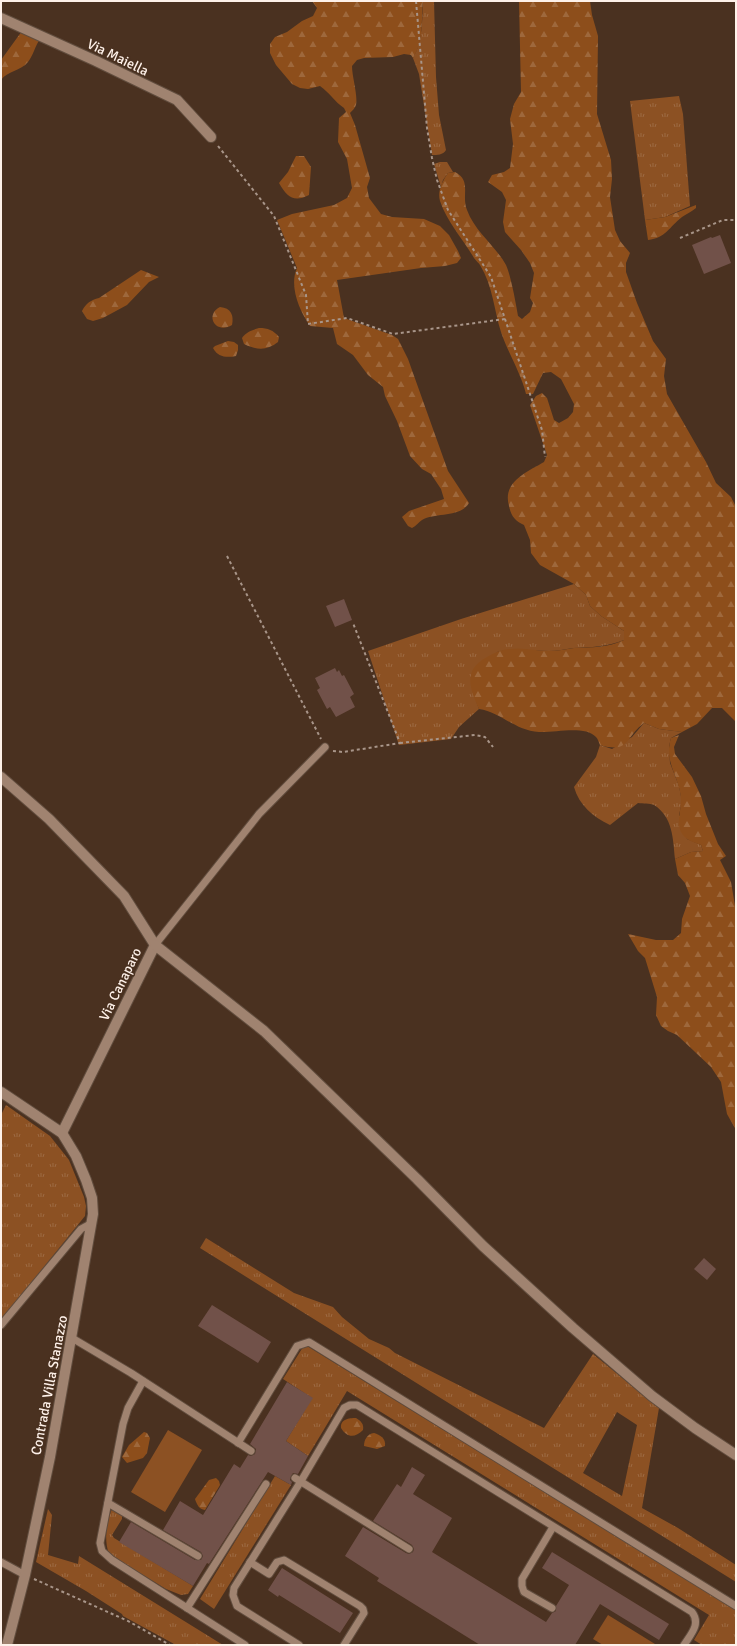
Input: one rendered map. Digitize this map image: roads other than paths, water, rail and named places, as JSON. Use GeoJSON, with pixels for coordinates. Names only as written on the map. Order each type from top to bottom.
{"type":"FeatureCollection","features":[{"type":"Feature","properties":{"kind":"street","name":"Via Maiella"},"geometry":{"type":"LineString","coordinates":[[1,18],[177,100],[211,138]]}},
{"type":"Feature","properties":{"kind":"street","name":"Via Canaparo"},"geometry":{"type":"LineString","coordinates":[[1,777],[49,819],[124,896],[155,944],[62,1134]]}},
{"type":"Feature","properties":{"kind":"street"},"geometry":{"type":"LineString","coordinates":[[155,944],[264,1031],[417,1178],[482,1246],[573,1328],[652,1396],[695,1428],[736,1455]]}},
{"type":"Feature","properties":{"kind":"street"},"geometry":{"type":"LineString","coordinates":[[1,1092],[62,1134]]}},
{"type":"Feature","properties":{"kind":"street","name":"Contrada Villa Stanazzo"},"geometry":{"type":"LineString","coordinates":[[7,1645],[25,1575],[72,1338],[92,1223],[92,1198],[86,1180],[76,1156],[62,1134]]}},
{"type":"Feature","properties":{"kind":"lane"},"geometry":{"type":"LineString","coordinates":[[155,944],[259,814],[326,747]]}},
{"type":"Feature","properties":{"kind":"lane"},"geometry":{"type":"LineString","coordinates":[[1,1324],[81,1229],[92,1223]]}},
{"type":"Feature","properties":{"kind":"lane"},"geometry":{"type":"LineString","coordinates":[[72,1338],[143,1381],[251,1451]]}},
{"type":"Feature","properties":{"kind":"lane"},"geometry":{"type":"LineString","coordinates":[[238,1443],[297,1346],[309,1342],[736,1606]]}},
{"type":"Feature","properties":{"kind":"lane"},"geometry":{"type":"LineString","coordinates":[[143,1381],[128,1408],[123,1424],[100,1543],[102,1551],[112,1560],[245,1645]]}},
{"type":"Feature","properties":{"kind":"lane"},"geometry":{"type":"LineString","coordinates":[[299,1645],[237,1606],[233,1595],[234,1588],[298,1479],[344,1408],[350,1405],[357,1405],[692,1612],[696,1620],[696,1626],[684,1645]]}},
{"type":"Feature","properties":{"kind":"lane"},"geometry":{"type":"LineString","coordinates":[[298,1479],[409,1550]]}},
{"type":"Feature","properties":{"kind":"lane"},"geometry":{"type":"LineString","coordinates":[[187,1608],[266,1484]]}},
{"type":"Feature","properties":{"kind":"lane"},"geometry":{"type":"LineString","coordinates":[[108,1503],[198,1556]]}},
{"type":"Feature","properties":{"kind":"lane"},"geometry":{"type":"LineString","coordinates":[[552,1608],[524,1592],[522,1579],[553,1526]]}},
{"type":"Feature","properties":{"kind":"lane"},"geometry":{"type":"LineString","coordinates":[[250,1562],[269,1574],[277,1562],[284,1560],[360,1606],[364,1613],[344,1645]]}},
{"type":"Feature","properties":{"kind":"lane"},"geometry":{"type":"LineString","coordinates":[[1,1562],[25,1575]]}}]}
